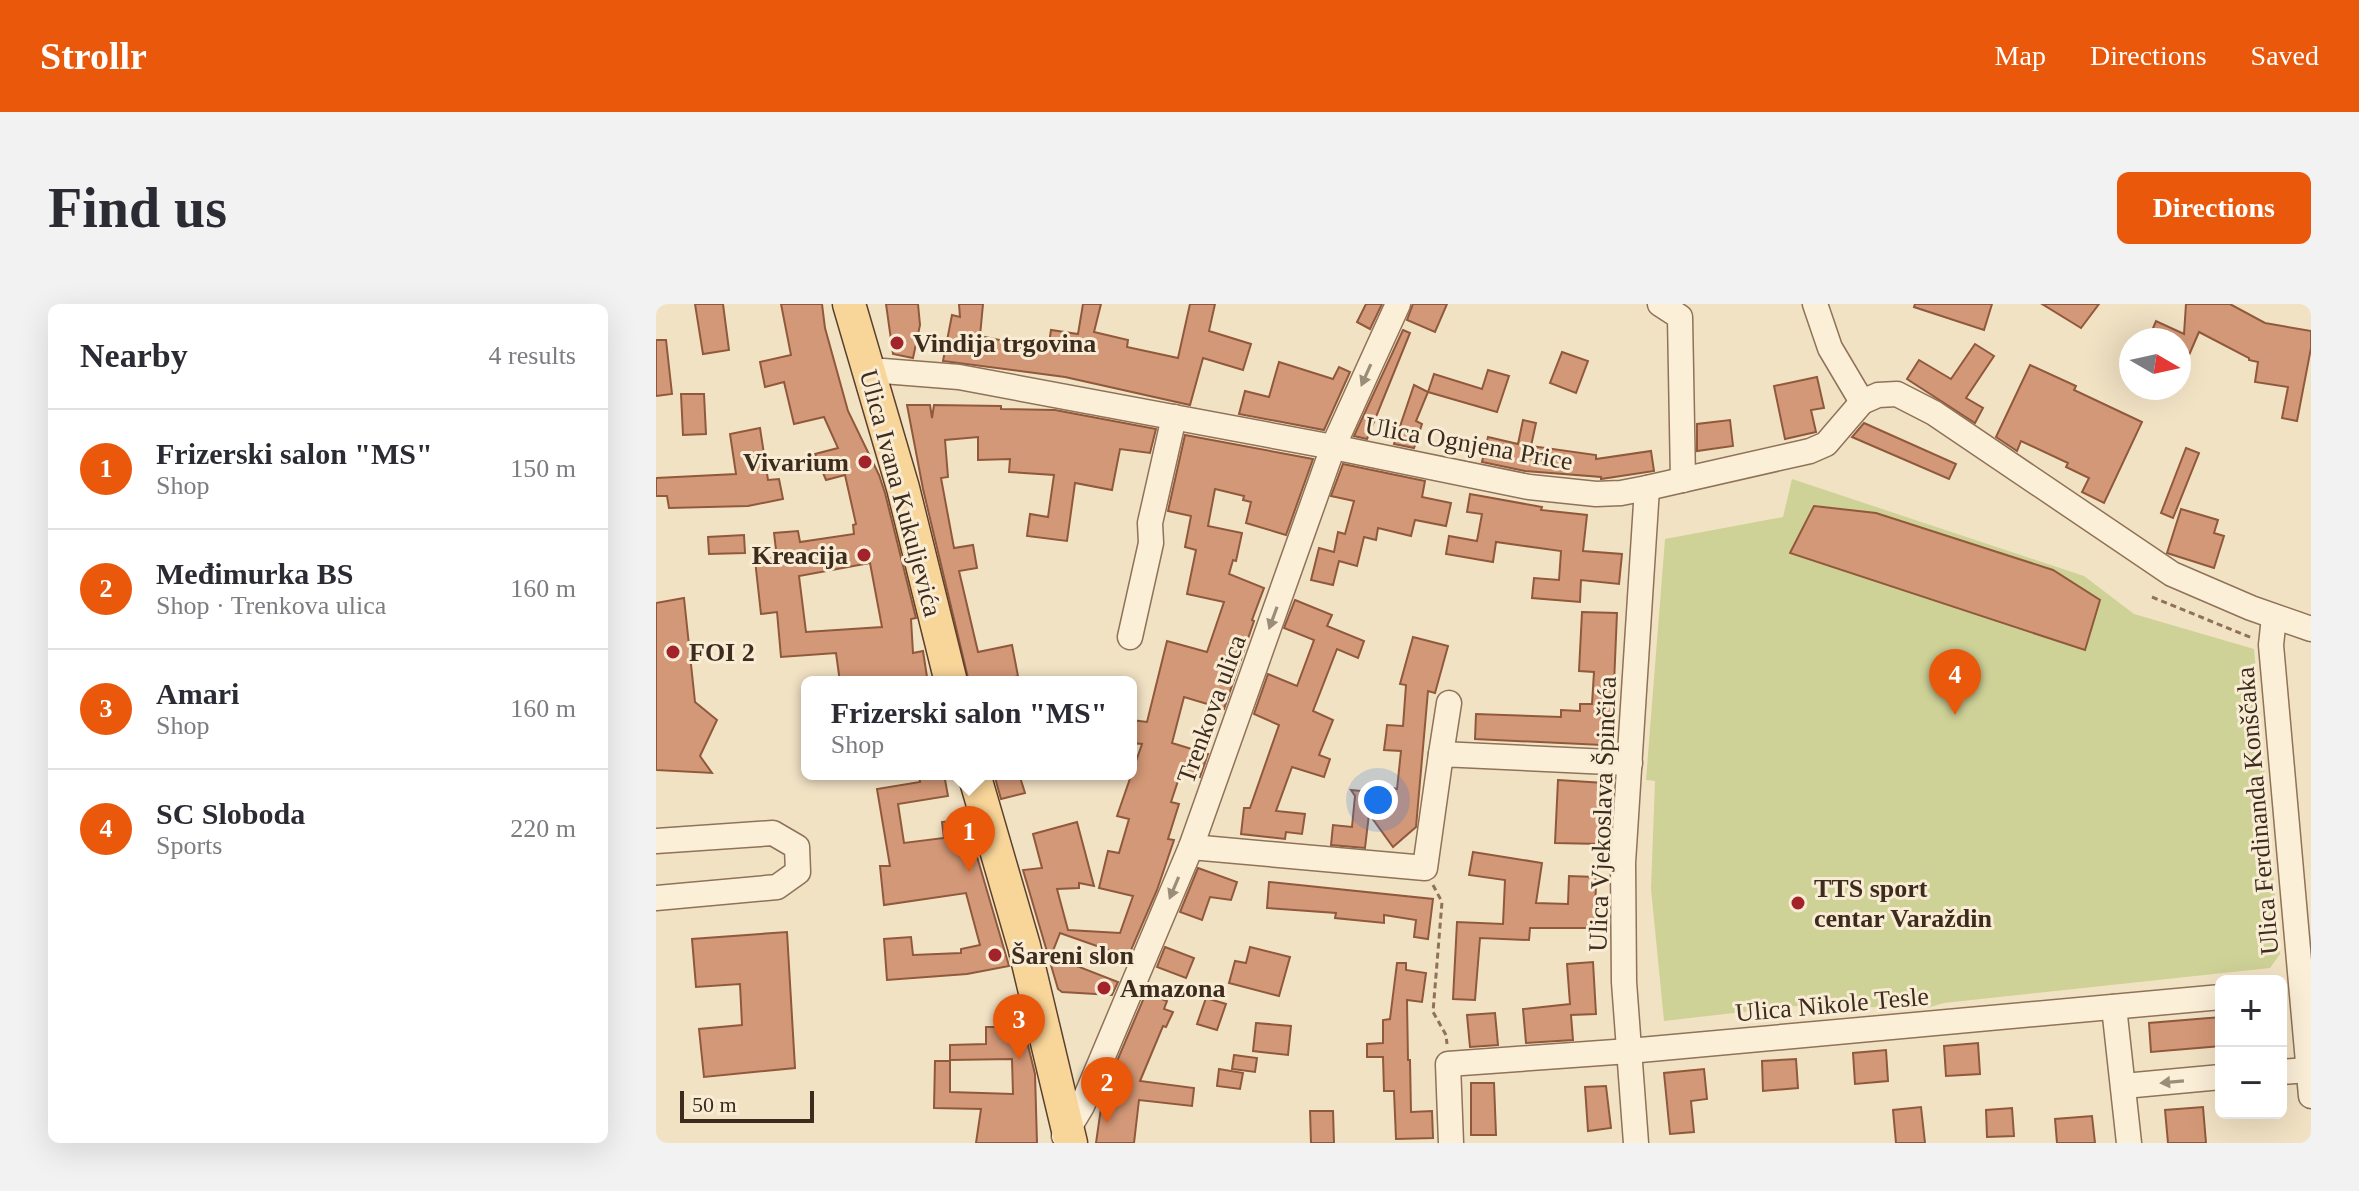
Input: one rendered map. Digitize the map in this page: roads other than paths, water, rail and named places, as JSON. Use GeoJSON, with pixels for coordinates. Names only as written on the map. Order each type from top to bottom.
{"type":"FeatureCollection","features":[{"type":"Feature","properties":{"kind":"main road","name":"Ulica Ivana Kukuljevića"},"geometry":{"type":"LineString","coordinates":[[849,304],[903,488],[950,676]]}},
{"type":"Feature","properties":{"kind":"main road"},"geometry":{"type":"LineString","coordinates":[[976,780],[1024,946],[1067,1138]]}},
{"type":"Feature","properties":{"kind":"street","name":"Trenkova ulica"},"geometry":{"type":"LineString","coordinates":[[1067,1138],[1191,847],[1333,447],[1398,304]]}},
{"type":"Feature","properties":{"kind":"street"},"geometry":{"type":"LineString","coordinates":[[1660,304],[1680,317],[1683,480]]}},
{"type":"Feature","properties":{"kind":"street"},"geometry":{"type":"LineString","coordinates":[[1815,304],[1830,348],[1862,402],[1878,395],[1897,394],[1934,413],[2172,574],[2274,617],[2311,629]]}},
{"type":"Feature","properties":{"kind":"street","name":"Ulica Ognjena Price"},"geometry":{"type":"LineString","coordinates":[[870,374],[897,371],[959,377],[1529,487],[1596,494],[1647,488],[1810,451],[1826,444],[1862,402]]}},
{"type":"Feature","properties":{"kind":"street"},"geometry":{"type":"LineString","coordinates":[[1130,637],[1151,543],[1150,523],[1174,417]]}},
{"type":"Feature","properties":{"kind":"street","name":"Ulica Vjekoslava Špinčića"},"geometry":{"type":"LineString","coordinates":[[1636,1143],[1624,982],[1623,863],[1647,488]]}},
{"type":"Feature","properties":{"kind":"street","name":"Ulica Ferdinanda Konščaka"},"geometry":{"type":"LineString","coordinates":[[2274,617],[2271,645],[2290,990],[2311,1096]]}},
{"type":"Feature","properties":{"kind":"street"},"geometry":{"type":"LineString","coordinates":[[1191,847],[1425,868],[1449,703]]}},
{"type":"Feature","properties":{"kind":"street"},"geometry":{"type":"LineString","coordinates":[[1441,754],[1630,763]]}},
{"type":"Feature","properties":{"kind":"street"},"geometry":{"type":"LineString","coordinates":[[656,841],[773,833],[797,847],[798,872],[777,887],[656,898]]}},
{"type":"Feature","properties":{"kind":"street","name":"Ulica Nikole Tesle"},"geometry":{"type":"LineString","coordinates":[[1451,1143],[1448,1064],[1629,1051],[2215,998]]}},
{"type":"Feature","properties":{"kind":"street"},"geometry":{"type":"LineString","coordinates":[[2114,1007],[2129,1143]]}},
{"type":"Feature","properties":{"kind":"street"},"geometry":{"type":"LineString","coordinates":[[2287,1072],[2308,1070]]}},
{"type":"Feature","properties":{"kind":"street"},"geometry":{"type":"LineString","coordinates":[[2124,1086],[2215,1078]]}},
{"type":"Feature","properties":{"kind":"place","name":"Vindija trgovina"},"geometry":{"type":"Point","coordinates":[897,343]}},
{"type":"Feature","properties":{"kind":"place","name":"Vivarium"},"geometry":{"type":"Point","coordinates":[865,462]}},
{"type":"Feature","properties":{"kind":"place","name":"Kreacija"},"geometry":{"type":"Point","coordinates":[864,555]}},
{"type":"Feature","properties":{"kind":"place","name":"FOI 2"},"geometry":{"type":"Point","coordinates":[673,652]}},
{"type":"Feature","properties":{"kind":"place","name":"SC Sloboda"},"geometry":{"type":"Point","coordinates":[1955,715]}},
{"type":"Feature","properties":{"kind":"place","name":"Frizerski salon \"MS\""},"geometry":{"type":"Point","coordinates":[969,872]}},
{"type":"Feature","properties":{"kind":"place","name":"TTS sport centar Varaždin"},"geometry":{"type":"Point","coordinates":[1798,903]}},
{"type":"Feature","properties":{"kind":"place","name":"Šareni slon"},"geometry":{"type":"Point","coordinates":[995,955]}},
{"type":"Feature","properties":{"kind":"place","name":"Amazona"},"geometry":{"type":"Point","coordinates":[1104,988]}},
{"type":"Feature","properties":{"kind":"place","name":"Amari"},"geometry":{"type":"Point","coordinates":[1019,1060]}},
{"type":"Feature","properties":{"kind":"place","name":"Međimurka BS"},"geometry":{"type":"Point","coordinates":[1107,1123]}}]}
